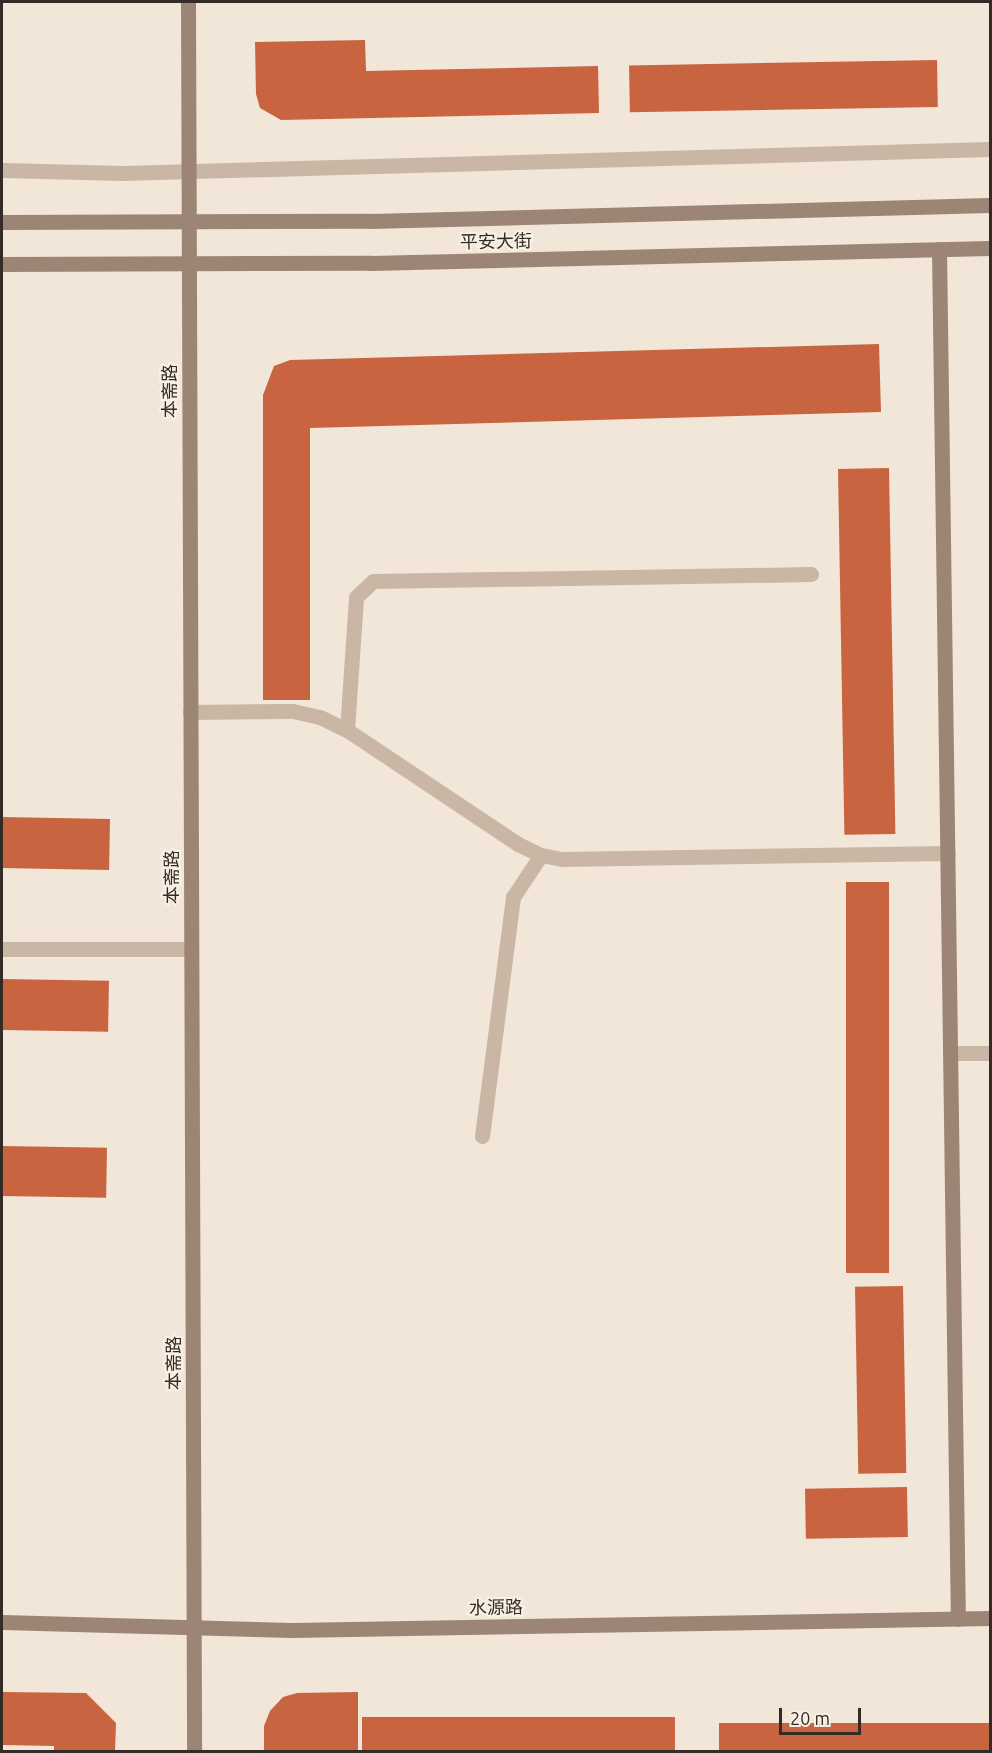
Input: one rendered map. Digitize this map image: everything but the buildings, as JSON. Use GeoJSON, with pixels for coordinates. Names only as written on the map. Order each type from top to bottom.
{"type":"FeatureCollection","features":[{"type":"Feature","properties":{"kind":"street","name":"本斋路"},"geometry":{"type":"LineString","coordinates":[[188,2],[194,1752]]}},
{"type":"Feature","properties":{"kind":"street"},"geometry":{"type":"LineString","coordinates":[[2,170],[188,171],[990,149]]}},
{"type":"Feature","properties":{"kind":"street","name":"平安大街"},"geometry":{"type":"LineString","coordinates":[[2,222],[370,221],[990,205]]}},
{"type":"Feature","properties":{"kind":"street","name":"平安大街"},"geometry":{"type":"LineString","coordinates":[[2,264],[371,263],[990,248]]}},
{"type":"Feature","properties":{"kind":"street"},"geometry":{"type":"LineString","coordinates":[[939,249],[958,1619]]}},
{"type":"Feature","properties":{"kind":"street"},"geometry":{"type":"LineString","coordinates":[[347,730],[356,597],[373,581],[811,574]]}},
{"type":"Feature","properties":{"kind":"street"},"geometry":{"type":"LineString","coordinates":[[190,712],[293,711],[320,717],[347,730],[541,855],[562,860],[948,853]]}},
{"type":"Feature","properties":{"kind":"street"},"geometry":{"type":"LineString","coordinates":[[482,1136],[513,897],[541,855]]}},
{"type":"Feature","properties":{"kind":"street"},"geometry":{"type":"LineString","coordinates":[[2,949],[190,949]]}},
{"type":"Feature","properties":{"kind":"street"},"geometry":{"type":"LineString","coordinates":[[950,1053],[990,1053]]}},
{"type":"Feature","properties":{"kind":"street","name":"水源路"},"geometry":{"type":"LineString","coordinates":[[2,1622],[292,1630],[990,1618]]}}]}
